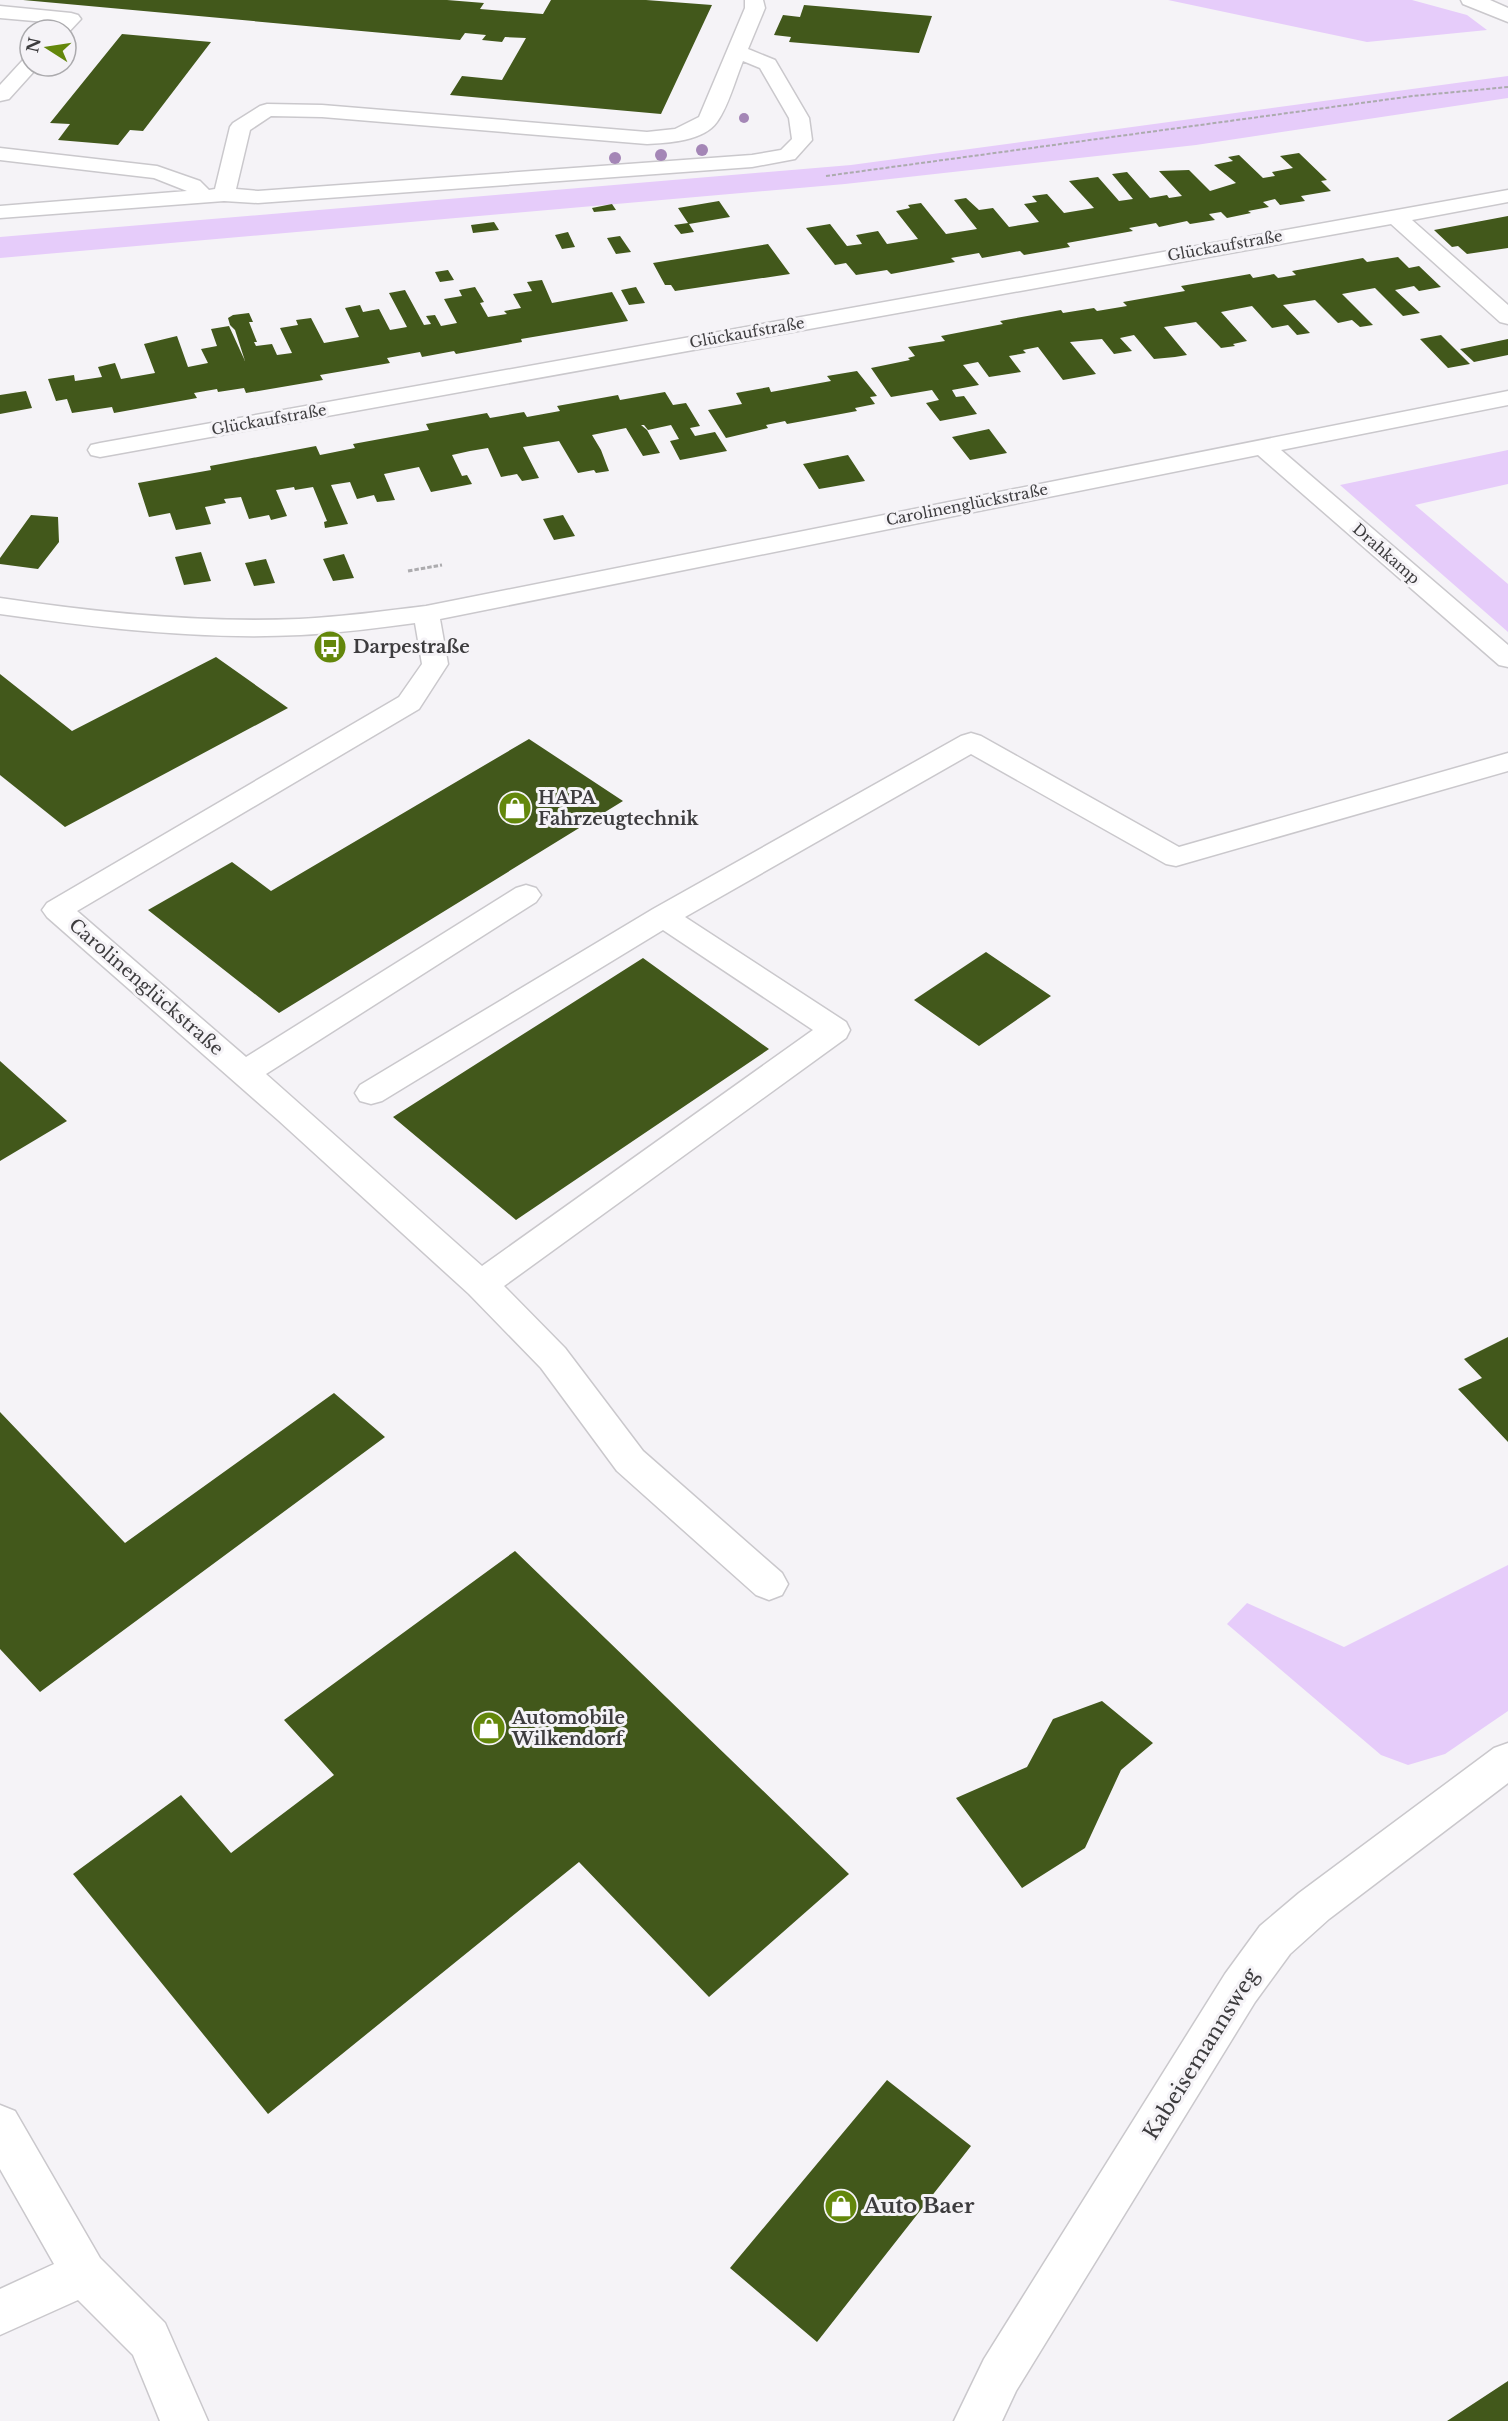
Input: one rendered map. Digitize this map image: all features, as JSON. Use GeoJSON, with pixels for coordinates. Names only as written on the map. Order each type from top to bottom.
{"type":"FeatureCollection","features":[{"type":"Feature","properties":{"kind":"street"},"geometry":{"type":"LineString","coordinates":[[214,196],[240,127],[267,110],[322,111],[647,138],[674,136],[695,130],[708,120],[735,51],[755,8],[754,0]]}},
{"type":"Feature","properties":{"kind":"street"},"geometry":{"type":"LineString","coordinates":[[1470,0],[1508,15]]}},
{"type":"Feature","properties":{"kind":"street"},"geometry":{"type":"LineString","coordinates":[[0,12],[61,18]]}},
{"type":"Feature","properties":{"kind":"street"},"geometry":{"type":"LineString","coordinates":[[0,212],[214,196],[258,197],[752,161],[788,155],[802,140],[799,118],[768,64],[735,51]]}},
{"type":"Feature","properties":{"kind":"street"},"geometry":{"type":"LineString","coordinates":[[1,96],[18,77]]}},
{"type":"Feature","properties":{"kind":"street"},"geometry":{"type":"LineString","coordinates":[[0,154],[157,172],[193,185],[214,196]]}},
{"type":"Feature","properties":{"kind":"street","name":"Glückaufstraße"},"geometry":{"type":"LineString","coordinates":[[100,450],[1508,196]]}},
{"type":"Feature","properties":{"kind":"street"},"geometry":{"type":"LineString","coordinates":[[1394,215],[1508,317]]}},
{"type":"Feature","properties":{"kind":"street","name":"Carolinenglückstraße"},"geometry":{"type":"LineString","coordinates":[[0,606],[127,621],[254,627],[331,624],[426,614],[1508,398]]}},
{"type":"Feature","properties":{"kind":"street","name":"Drahkamp"},"geometry":{"type":"LineString","coordinates":[[1264,448],[1508,659]]}},
{"type":"Feature","properties":{"kind":"street","name":"Carolinenglückstraße"},"geometry":{"type":"LineString","coordinates":[[426,614],[435,664],[409,703],[57,910],[481,1285],[553,1358],[630,1461],[769,1584]]}},
{"type":"Feature","properties":{"kind":"street"},"geometry":{"type":"LineString","coordinates":[[371,1093],[663,916],[971,742],[1176,857],[1508,762]]}},
{"type":"Feature","properties":{"kind":"street"},"geometry":{"type":"LineString","coordinates":[[244,1073],[526,894]]}},
{"type":"Feature","properties":{"kind":"street"},"geometry":{"type":"LineString","coordinates":[[481,1285],[835,1030],[663,916]]}},
{"type":"Feature","properties":{"kind":"street","name":"Kabeisemannsweg"},"geometry":{"type":"LineString","coordinates":[[978,2421],[1000,2375],[1240,1988],[1275,1940],[1314,1906],[1508,1760]]}},
{"type":"Feature","properties":{"kind":"street"},"geometry":{"type":"LineString","coordinates":[[0,2126],[84,2274],[149,2339],[184,2421]]}},
{"type":"Feature","properties":{"kind":"street"},"geometry":{"type":"LineString","coordinates":[[0,2312],[84,2274]]}},
{"type":"Feature","properties":{"kind":"shaded area"},"geometry":{"type":"Polygon","coordinates":[[[1168,0],[1412,0],[1467,15],[1487,30],[1367,42],[1168,0]]]}},
{"type":"Feature","properties":{"kind":"shaded area"},"geometry":{"type":"Polygon","coordinates":[[[1508,76],[1508,98],[1196,145],[845,184],[0,258],[0,237],[851,165],[1508,76]]]}},
{"type":"Feature","properties":{"kind":"shaded area"},"geometry":{"type":"Polygon","coordinates":[[[1508,450],[1508,484],[1415,505],[1508,584],[1508,632],[1340,485],[1508,450]]]}},
{"type":"Feature","properties":{"kind":"shaded area"},"geometry":{"type":"Polygon","coordinates":[[[1508,1565],[1508,1711],[1445,1754],[1408,1765],[1381,1755],[1227,1624],[1247,1603],[1344,1647],[1508,1565]]]}},
{"type":"Feature","properties":{"kind":"building"},"geometry":{"type":"Polygon","coordinates":[[[23,0],[447,0],[484,3],[480,9],[543,14],[551,0],[646,0],[712,5],[661,114],[450,95],[462,76],[502,80],[526,38],[505,37],[502,42],[482,40],[486,35],[465,33],[460,40],[23,0]]]}},
{"type":"Feature","properties":{"kind":"building"},"geometry":{"type":"Polygon","coordinates":[[[804,5],[932,16],[919,53],[789,42],[791,37],[774,35],[783,15],[800,17],[804,5]]]}},
{"type":"Feature","properties":{"kind":"building"},"geometry":{"type":"Polygon","coordinates":[[[122,34],[211,42],[143,131],[130,130],[118,145],[58,140],[70,124],[50,123],[122,34]]]}},
{"type":"Feature","properties":{"kind":"building"},"geometry":{"type":"Polygon","coordinates":[[[1299,153],[1327,180],[1321,181],[1331,191],[1301,196],[1305,201],[1280,205],[1275,199],[1263,202],[1269,207],[1248,211],[1251,213],[1227,218],[1221,212],[1209,214],[1215,220],[1190,224],[1187,221],[1159,227],[1156,223],[1129,228],[1133,231],[1067,243],[1070,247],[1024,255],[1020,251],[982,258],[979,253],[951,258],[955,262],[891,274],[887,270],[856,275],[846,263],[835,265],[806,228],[830,224],[847,246],[862,244],[856,235],[878,231],[887,244],[918,239],[896,211],[910,208],[908,205],[921,203],[946,234],[977,229],[954,200],[966,198],[979,210],[993,208],[1009,227],[1039,222],[1024,204],[1037,202],[1032,196],[1047,194],[1064,213],[1094,208],[1069,181],[1098,177],[1119,201],[1133,199],[1112,174],[1127,172],[1150,198],[1167,195],[1169,198],[1182,196],[1159,171],[1189,170],[1210,191],[1236,183],[1214,165],[1233,161],[1228,157],[1239,155],[1263,178],[1275,176],[1272,172],[1293,168],[1280,156],[1299,153]]]}},
{"type":"Feature","properties":{"kind":"building"},"geometry":{"type":"Polygon","coordinates":[[[719,201],[730,217],[689,224],[694,232],[681,234],[674,225],[688,223],[678,208],[719,201]]]}},
{"type":"Feature","properties":{"kind":"building"},"geometry":{"type":"Polygon","coordinates":[[[612,204],[616,210],[594,212],[592,208],[612,204]]]}},
{"type":"Feature","properties":{"kind":"building"},"geometry":{"type":"Polygon","coordinates":[[[1508,216],[1508,248],[1467,254],[1458,246],[1452,247],[1434,230],[1508,216]]]}},
{"type":"Feature","properties":{"kind":"building"},"geometry":{"type":"Polygon","coordinates":[[[494,222],[499,230],[473,233],[471,225],[494,222]]]}},
{"type":"Feature","properties":{"kind":"building"},"geometry":{"type":"Polygon","coordinates":[[[568,232],[575,247],[562,249],[555,235],[568,232]]]}},
{"type":"Feature","properties":{"kind":"building"},"geometry":{"type":"Polygon","coordinates":[[[620,236],[631,252],[616,254],[607,238],[620,236]]]}},
{"type":"Feature","properties":{"kind":"building"},"geometry":{"type":"Polygon","coordinates":[[[768,244],[790,274],[675,291],[671,285],[665,285],[653,263],[768,244]]]}},
{"type":"Feature","properties":{"kind":"building"},"geometry":{"type":"Polygon","coordinates":[[[1398,257],[1409,268],[1419,266],[1441,287],[1419,291],[1414,286],[1395,290],[1420,313],[1403,316],[1375,288],[1342,294],[1373,325],[1360,327],[1352,320],[1338,323],[1315,300],[1283,305],[1310,333],[1297,335],[1288,325],[1272,328],[1252,306],[1221,312],[1247,341],[1233,344],[1235,346],[1221,348],[1196,322],[1164,327],[1187,355],[1175,357],[1154,359],[1134,335],[1120,338],[1132,351],[1114,354],[1102,339],[1070,342],[1096,374],[1063,380],[1038,347],[1023,350],[1026,353],[1009,356],[1021,372],[989,377],[978,362],[963,365],[979,385],[952,390],[956,397],[964,396],[977,414],[940,421],[926,403],[939,400],[932,390],[891,397],[871,368],[910,360],[908,358],[915,356],[908,347],[945,341],[941,336],[1003,324],[1000,321],[1061,310],[1063,313],[1094,308],[1097,311],[1127,306],[1123,302],[1185,291],[1181,286],[1250,274],[1253,278],[1274,274],[1278,278],[1296,275],[1292,271],[1363,258],[1367,262],[1398,257]]]}},
{"type":"Feature","properties":{"kind":"building"},"geometry":{"type":"Polygon","coordinates":[[[448,270],[454,280],[440,282],[435,272],[448,270]]]}},
{"type":"Feature","properties":{"kind":"building"},"geometry":{"type":"Polygon","coordinates":[[[542,280],[552,303],[612,292],[628,321],[521,339],[522,342],[456,354],[454,351],[422,357],[420,352],[387,358],[390,363],[320,375],[323,380],[246,393],[244,388],[218,392],[217,389],[194,393],[197,398],[114,413],[112,407],[72,413],[67,399],[56,401],[48,379],[74,375],[75,381],[102,377],[98,367],[115,363],[121,379],[155,373],[144,344],[177,336],[188,367],[208,363],[201,349],[217,346],[211,329],[229,326],[245,361],[235,330],[228,318],[233,315],[249,313],[253,322],[249,322],[257,342],[254,342],[256,346],[272,344],[277,355],[292,353],[280,328],[298,325],[296,320],[311,318],[324,343],[359,337],[345,308],[360,305],[363,312],[379,309],[390,330],[407,327],[389,293],[405,290],[424,325],[431,324],[426,316],[435,315],[441,326],[457,323],[444,299],[462,296],[459,290],[475,287],[484,302],[480,303],[488,317],[507,314],[504,311],[521,308],[513,294],[532,291],[527,282],[542,280]]]}},
{"type":"Feature","properties":{"kind":"building"},"geometry":{"type":"Polygon","coordinates":[[[636,287],[645,303],[629,305],[621,290],[636,287]]]}},
{"type":"Feature","properties":{"kind":"building"},"geometry":{"type":"Polygon","coordinates":[[[1441,335],[1470,364],[1448,368],[1420,339],[1441,335]]]}},
{"type":"Feature","properties":{"kind":"building"},"geometry":{"type":"Polygon","coordinates":[[[1508,339],[1508,355],[1474,362],[1460,349],[1508,339]]]}},
{"type":"Feature","properties":{"kind":"building"},"geometry":{"type":"Polygon","coordinates":[[[857,371],[877,396],[870,397],[875,404],[855,408],[857,411],[787,424],[785,421],[766,425],[768,428],[726,438],[708,410],[742,404],[736,393],[769,387],[771,392],[831,381],[827,376],[857,371]]]}},
{"type":"Feature","properties":{"kind":"building"},"geometry":{"type":"Polygon","coordinates":[[[26,391],[32,408],[0,414],[0,395],[26,391]]]}},
{"type":"Feature","properties":{"kind":"building"},"geometry":{"type":"Polygon","coordinates":[[[665,392],[673,405],[686,403],[700,426],[690,428],[695,436],[715,432],[727,451],[680,460],[670,441],[679,439],[671,425],[648,430],[641,425],[647,430],[660,453],[643,456],[626,428],[592,435],[609,471],[596,473],[594,470],[578,473],[559,441],[523,447],[539,478],[522,481],[517,474],[501,477],[488,448],[470,451],[452,455],[462,476],[467,475],[472,484],[431,492],[419,467],[384,474],[395,500],[377,502],[374,495],[357,499],[350,482],[331,485],[348,524],[325,528],[324,522],[327,521],[313,487],[276,490],[287,516],[271,520],[269,515],[249,519],[241,497],[224,499],[226,503],[205,507],[211,524],[176,530],[170,513],[149,517],[138,483],[211,470],[210,466],[316,446],[320,455],[355,448],[353,444],[429,430],[426,424],[487,413],[490,418],[524,412],[527,417],[560,411],[557,406],[618,395],[620,400],[665,392]]]}},
{"type":"Feature","properties":{"kind":"building"},"geometry":{"type":"Polygon","coordinates":[[[989,429],[1007,453],[970,460],[952,437],[989,429]]]}},
{"type":"Feature","properties":{"kind":"building"},"geometry":{"type":"Polygon","coordinates":[[[848,455],[865,481],[819,489],[803,464],[848,455]]]}},
{"type":"Feature","properties":{"kind":"building"},"geometry":{"type":"Polygon","coordinates":[[[31,515],[58,517],[59,542],[38,569],[0,564],[0,558],[31,515]]]}},
{"type":"Feature","properties":{"kind":"building"},"geometry":{"type":"Polygon","coordinates":[[[563,515],[575,536],[554,540],[543,519],[563,515]]]}},
{"type":"Feature","properties":{"kind":"building"},"geometry":{"type":"Polygon","coordinates":[[[201,552],[211,581],[184,585],[175,557],[201,552]]]}},
{"type":"Feature","properties":{"kind":"building"},"geometry":{"type":"Polygon","coordinates":[[[344,554],[354,578],[333,581],[323,559],[344,554]]]}},
{"type":"Feature","properties":{"kind":"building"},"geometry":{"type":"Polygon","coordinates":[[[266,559],[275,583],[254,586],[245,563],[266,559]]]}},
{"type":"Feature","properties":{"kind":"building"},"geometry":{"type":"Polygon","coordinates":[[[216,657],[288,708],[65,827],[0,775],[0,674],[72,731],[216,657]]]}},
{"type":"Feature","properties":{"kind":"building"},"geometry":{"type":"Polygon","coordinates":[[[529,739],[623,801],[279,1013],[148,910],[232,862],[271,891],[529,739]]]}},
{"type":"Feature","properties":{"kind":"building"},"geometry":{"type":"Polygon","coordinates":[[[986,952],[1051,996],[979,1046],[914,1000],[986,952]]]}},
{"type":"Feature","properties":{"kind":"building"},"geometry":{"type":"Polygon","coordinates":[[[643,958],[769,1049],[516,1220],[393,1117],[643,958]]]}},
{"type":"Feature","properties":{"kind":"building"},"geometry":{"type":"Polygon","coordinates":[[[0,1061],[67,1121],[0,1161],[0,1061]]]}},
{"type":"Feature","properties":{"kind":"building"},"geometry":{"type":"Polygon","coordinates":[[[1508,1337],[1508,1442],[1458,1389],[1482,1378],[1464,1359],[1508,1337]]]}},
{"type":"Feature","properties":{"kind":"building"},"geometry":{"type":"Polygon","coordinates":[[[334,1393],[385,1437],[40,1692],[0,1649],[0,1412],[125,1543],[334,1393]]]}},
{"type":"Feature","properties":{"kind":"building"},"geometry":{"type":"Polygon","coordinates":[[[515,1551],[849,1874],[709,1997],[579,1862],[268,2114],[73,1874],[181,1795],[231,1853],[334,1775],[284,1720],[515,1551]]]}},
{"type":"Feature","properties":{"kind":"building"},"geometry":{"type":"Polygon","coordinates":[[[1102,1701],[1153,1743],[1121,1770],[1085,1848],[1022,1888],[956,1798],[1027,1767],[1053,1719],[1102,1701]]]}},
{"type":"Feature","properties":{"kind":"building"},"geometry":{"type":"Polygon","coordinates":[[[887,2080],[971,2146],[817,2342],[730,2268],[887,2080]]]}},
{"type":"Feature","properties":{"kind":"building"},"geometry":{"type":"Polygon","coordinates":[[[1508,2381],[1508,2421],[1447,2421],[1508,2381]]]}},
{"type":"Feature","properties":{"kind":"place","name":"Darpestraße"},"geometry":{"type":"Point","coordinates":[330,647]}},
{"type":"Feature","properties":{"kind":"place","name":"HAPA Fahrzeugtechnik"},"geometry":{"type":"Point","coordinates":[515,808]}},
{"type":"Feature","properties":{"kind":"place","name":"Automobile Wilkendorf"},"geometry":{"type":"Point","coordinates":[489,1728]}},
{"type":"Feature","properties":{"kind":"place","name":"Auto Baer"},"geometry":{"type":"Point","coordinates":[841,2206]}}]}
